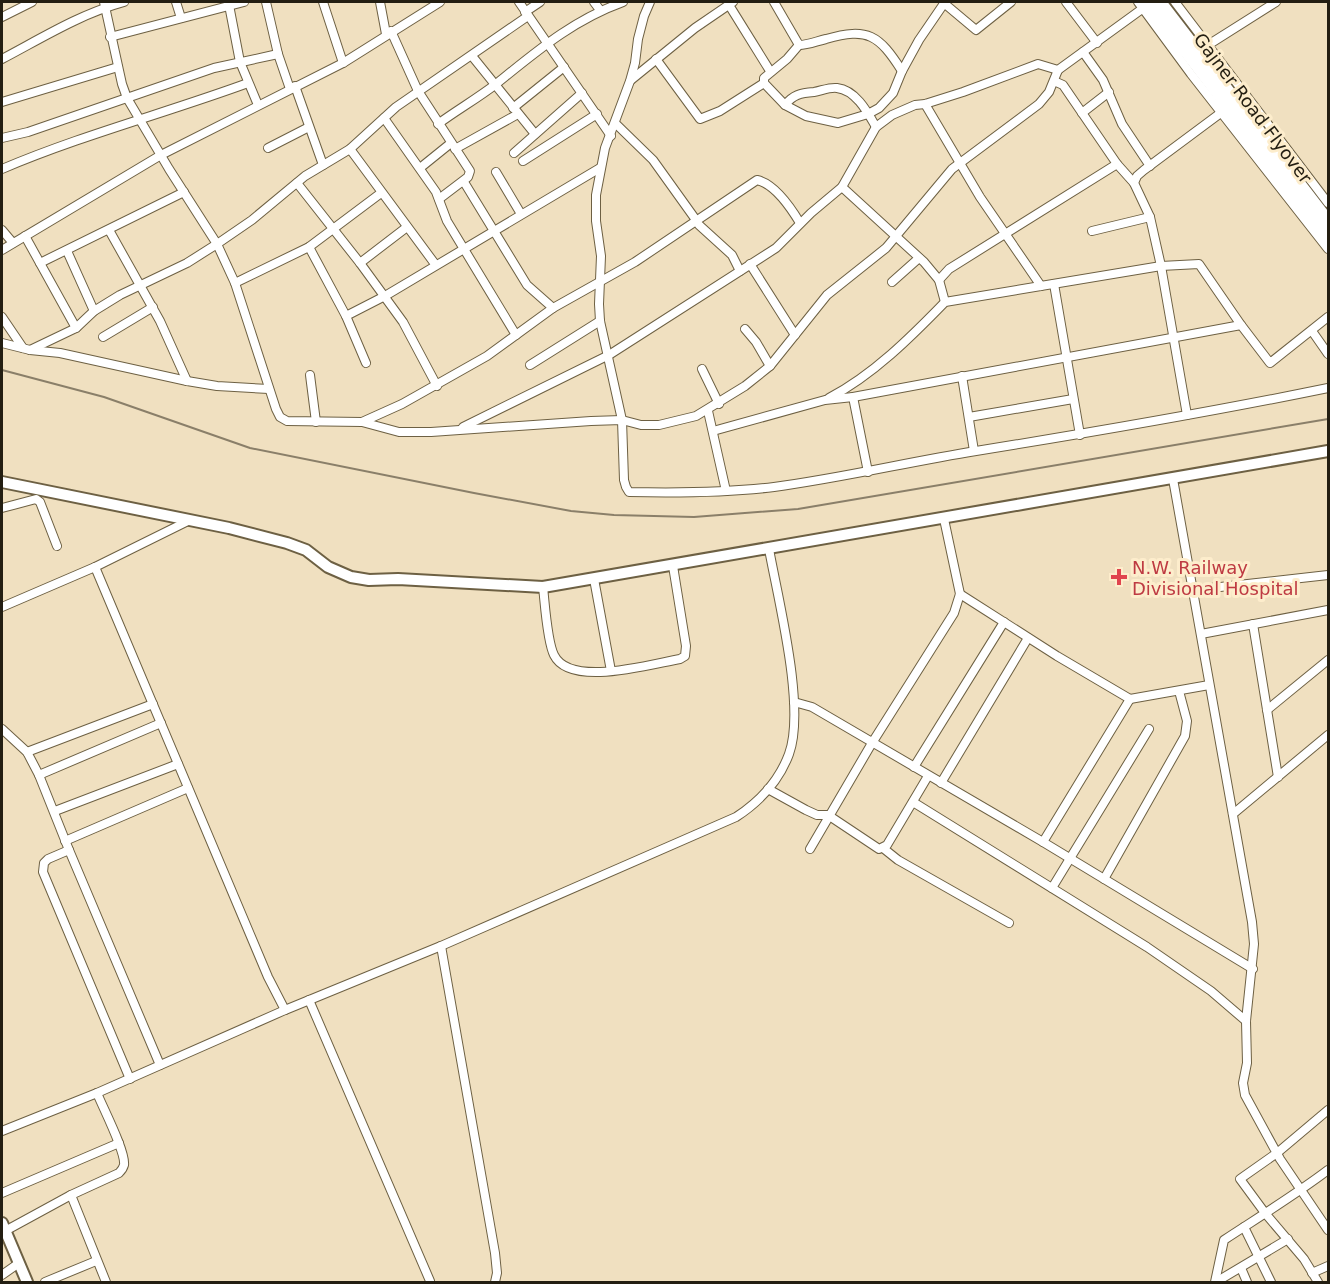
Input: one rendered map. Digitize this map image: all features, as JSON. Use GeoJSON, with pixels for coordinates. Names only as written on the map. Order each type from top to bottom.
{"type":"FeatureCollection","features":[{"type":"Feature","properties":{"kind":"main road","name":"Gajner Road Flyover"},"geometry":{"type":"LineString","coordinates":[[1160,2],[1329,221]]}},
{"type":"Feature","properties":{"kind":"main road","name":"Gajner Road Flyover"},"geometry":{"type":"LineString","coordinates":[[1143,4],[1329,237]]}},
{"type":"Feature","properties":{"kind":"street"},"geometry":{"type":"LineString","coordinates":[[2,17],[32,2]]}},
{"type":"Feature","properties":{"kind":"street"},"geometry":{"type":"LineString","coordinates":[[2,59],[105,4],[124,2]]}},
{"type":"Feature","properties":{"kind":"street"},"geometry":{"type":"LineString","coordinates":[[176,2],[181,18]]}},
{"type":"Feature","properties":{"kind":"street"},"geometry":{"type":"LineString","coordinates":[[110,37],[243,2]]}},
{"type":"Feature","properties":{"kind":"street"},"geometry":{"type":"LineString","coordinates":[[266,2],[278,54],[324,165]]}},
{"type":"Feature","properties":{"kind":"street"},"geometry":{"type":"LineString","coordinates":[[323,2],[343,63]]}},
{"type":"Feature","properties":{"kind":"street"},"geometry":{"type":"LineString","coordinates":[[380,2],[388,33],[418,92],[470,171],[464,182],[439,199]]}},
{"type":"Feature","properties":{"kind":"street"},"geometry":{"type":"LineString","coordinates":[[2,250],[161,155],[343,63],[440,2]]}},
{"type":"Feature","properties":{"kind":"street"},"geometry":{"type":"LineString","coordinates":[[519,2],[611,136]]}},
{"type":"Feature","properties":{"kind":"street"},"geometry":{"type":"LineString","coordinates":[[26,349],[76,328],[94,311],[187,263],[217,244],[252,220],[297,183],[350,149],[384,118],[472,56],[540,2]]}},
{"type":"Feature","properties":{"kind":"street"},"geometry":{"type":"LineString","coordinates":[[594,2],[600,10]]}},
{"type":"Feature","properties":{"kind":"street"},"geometry":{"type":"LineString","coordinates":[[438,124],[495,85],[546,43],[600,10],[624,2]]}},
{"type":"Feature","properties":{"kind":"street"},"geometry":{"type":"LineString","coordinates":[[650,2],[638,39],[630,81],[605,148],[596,203],[601,256],[598,304],[622,420],[624,480],[629,492],[726,491],[775,487],[974,451],[1080,435],[1329,388]]}},
{"type":"Feature","properties":{"kind":"street"},"geometry":{"type":"LineString","coordinates":[[774,2],[799,45]]}},
{"type":"Feature","properties":{"kind":"street"},"geometry":{"type":"LineString","coordinates":[[764,83],[785,105],[806,116],[838,123],[868,114],[879,108],[893,93],[919,40],[945,3],[976,30],[1011,2]]}},
{"type":"Feature","properties":{"kind":"street"},"geometry":{"type":"LineString","coordinates":[[1066,2],[1097,43]]}},
{"type":"Feature","properties":{"kind":"street"},"geometry":{"type":"LineString","coordinates":[[1175,2],[1329,203]]}},
{"type":"Feature","properties":{"kind":"street"},"geometry":{"type":"LineString","coordinates":[[1208,45],[1276,2]]}},
{"type":"Feature","properties":{"kind":"street"},"geometry":{"type":"LineString","coordinates":[[630,81],[695,28],[731,3],[770,71]]}},
{"type":"Feature","properties":{"kind":"street"},"geometry":{"type":"LineString","coordinates":[[105,4],[110,37],[128,98],[217,244],[235,283],[280,417],[287,421],[362,422],[399,432],[430,432],[622,420],[641,425],[659,425],[708,411],[746,386],[770,366],[827,296],[886,248],[959,162],[1039,104],[1049,92],[1058,70],[1097,43],[1143,4],[1222,112],[1329,249]]}},
{"type":"Feature","properties":{"kind":"street"},"geometry":{"type":"LineString","coordinates":[[229,5],[240,62],[258,105]]}},
{"type":"Feature","properties":{"kind":"street"},"geometry":{"type":"LineString","coordinates":[[764,83],[764,78],[770,71],[787,59],[799,45],[858,32],[870,35],[885,48],[902,71]]}},
{"type":"Feature","properties":{"kind":"street"},"geometry":{"type":"LineString","coordinates":[[1083,52],[1109,92],[1122,123],[1150,165]]}},
{"type":"Feature","properties":{"kind":"street"},"geometry":{"type":"LineString","coordinates":[[2,138],[28,132],[214,68],[278,54]]}},
{"type":"Feature","properties":{"kind":"street"},"geometry":{"type":"LineString","coordinates":[[472,56],[535,134]]}},
{"type":"Feature","properties":{"kind":"street"},"geometry":{"type":"LineString","coordinates":[[656,59],[700,120],[720,111],[764,83]]}},
{"type":"Feature","properties":{"kind":"street"},"geometry":{"type":"LineString","coordinates":[[457,430],[609,354],[785,240],[800,223],[842,187],[876,128],[892,115],[903,109],[925,104],[1038,64],[1058,70]]}},
{"type":"Feature","properties":{"kind":"street"},"geometry":{"type":"LineString","coordinates":[[2,102],[118,67]]}},
{"type":"Feature","properties":{"kind":"street"},"geometry":{"type":"LineString","coordinates":[[420,168],[453,146],[516,111],[564,67]]}},
{"type":"Feature","properties":{"kind":"street"},"geometry":{"type":"LineString","coordinates":[[1054,81],[1063,85],[1117,164],[1134,183],[1150,217],[1161,266],[1187,415]]}},
{"type":"Feature","properties":{"kind":"street"},"geometry":{"type":"LineString","coordinates":[[2,169],[96,134],[248,84]]}},
{"type":"Feature","properties":{"kind":"street"},"geometry":{"type":"LineString","coordinates":[[785,105],[797,94],[837,88],[853,96],[876,128]]}},
{"type":"Feature","properties":{"kind":"street"},"geometry":{"type":"LineString","coordinates":[[1082,113],[1109,92]]}},
{"type":"Feature","properties":{"kind":"street"},"geometry":{"type":"LineString","coordinates":[[514,153],[582,93]]}},
{"type":"Feature","properties":{"kind":"street"},"geometry":{"type":"LineString","coordinates":[[925,104],[959,162],[1041,286]]}},
{"type":"Feature","properties":{"kind":"street"},"geometry":{"type":"LineString","coordinates":[[1134,183],[1137,176],[1150,165],[1222,112]]}},
{"type":"Feature","properties":{"kind":"street"},"geometry":{"type":"LineString","coordinates":[[523,161],[597,114]]}},
{"type":"Feature","properties":{"kind":"street"},"geometry":{"type":"LineString","coordinates":[[384,118],[439,199],[442,211],[516,335]]}},
{"type":"Feature","properties":{"kind":"street"},"geometry":{"type":"LineString","coordinates":[[615,123],[653,160],[698,222],[732,255],[740,271]]}},
{"type":"Feature","properties":{"kind":"street"},"geometry":{"type":"LineString","coordinates":[[268,148],[309,127]]}},
{"type":"Feature","properties":{"kind":"street"},"geometry":{"type":"LineString","coordinates":[[350,149],[435,264]]}},
{"type":"Feature","properties":{"kind":"street"},"geometry":{"type":"LineString","coordinates":[[939,280],[949,269],[1117,164]]}},
{"type":"Feature","properties":{"kind":"street"},"geometry":{"type":"LineString","coordinates":[[346,316],[385,296],[435,264],[600,168]]}},
{"type":"Feature","properties":{"kind":"street"},"geometry":{"type":"LineString","coordinates":[[496,172],[521,214]]}},
{"type":"Feature","properties":{"kind":"street"},"geometry":{"type":"LineString","coordinates":[[362,422],[380,416],[437,386],[487,356],[553,309],[635,262],[698,222],[757,180],[761,180],[776,192],[790,207],[800,223]]}},
{"type":"Feature","properties":{"kind":"street"},"geometry":{"type":"LineString","coordinates":[[464,182],[527,285],[553,309]]}},
{"type":"Feature","properties":{"kind":"street"},"geometry":{"type":"LineString","coordinates":[[297,183],[403,322],[437,386]]}},
{"type":"Feature","properties":{"kind":"street"},"geometry":{"type":"LineString","coordinates":[[842,187],[919,258],[939,280],[945,302]]}},
{"type":"Feature","properties":{"kind":"street"},"geometry":{"type":"LineString","coordinates":[[40,263],[184,192]]}},
{"type":"Feature","properties":{"kind":"street"},"geometry":{"type":"LineString","coordinates":[[235,283],[309,247],[381,193]]}},
{"type":"Feature","properties":{"kind":"street"},"geometry":{"type":"LineString","coordinates":[[1092,231],[1150,217]]}},
{"type":"Feature","properties":{"kind":"street"},"geometry":{"type":"LineString","coordinates":[[360,263],[407,227]]}},
{"type":"Feature","properties":{"kind":"street"},"geometry":{"type":"LineString","coordinates":[[2,230],[14,243]]}},
{"type":"Feature","properties":{"kind":"street"},"geometry":{"type":"LineString","coordinates":[[109,230],[170,340],[187,381]]}},
{"type":"Feature","properties":{"kind":"street"},"geometry":{"type":"LineString","coordinates":[[25,236],[76,328]]}},
{"type":"Feature","properties":{"kind":"street"},"geometry":{"type":"LineString","coordinates":[[309,247],[346,316],[366,363]]}},
{"type":"Feature","properties":{"kind":"street"},"geometry":{"type":"LineString","coordinates":[[67,251],[94,311]]}},
{"type":"Feature","properties":{"kind":"street"},"geometry":{"type":"LineString","coordinates":[[892,282],[919,258]]}},
{"type":"Feature","properties":{"kind":"street"},"geometry":{"type":"LineString","coordinates":[[750,264],[795,335]]}},
{"type":"Feature","properties":{"kind":"street"},"geometry":{"type":"LineString","coordinates":[[825,400],[862,377],[945,302],[1161,266],[1199,264],[1270,363],[1329,317]]}},
{"type":"Feature","properties":{"kind":"street"},"geometry":{"type":"LineString","coordinates":[[1054,284],[1080,435]]}},
{"type":"Feature","properties":{"kind":"street"},"geometry":{"type":"LineString","coordinates":[[103,337],[153,308]]}},
{"type":"Feature","properties":{"kind":"street"},"geometry":{"type":"LineString","coordinates":[[2,317],[26,349]]}},
{"type":"Feature","properties":{"kind":"street"},"geometry":{"type":"LineString","coordinates":[[530,365],[600,321]]}},
{"type":"Feature","properties":{"kind":"street"},"geometry":{"type":"LineString","coordinates":[[713,431],[825,400],[853,397],[1241,325]]}},
{"type":"Feature","properties":{"kind":"street"},"geometry":{"type":"LineString","coordinates":[[746,329],[770,366]]}},
{"type":"Feature","properties":{"kind":"street"},"geometry":{"type":"LineString","coordinates":[[1312,331],[1329,354]]}},
{"type":"Feature","properties":{"kind":"street"},"geometry":{"type":"LineString","coordinates":[[2,343],[26,349],[60,353],[187,381],[217,386],[269,389]]}},
{"type":"Feature","properties":{"kind":"street"},"geometry":{"type":"LineString","coordinates":[[702,369],[718,404]]}},
{"type":"Feature","properties":{"kind":"street"},"geometry":{"type":"LineString","coordinates":[[310,375],[316,422]]}},
{"type":"Feature","properties":{"kind":"street"},"geometry":{"type":"LineString","coordinates":[[962,376],[974,451]]}},
{"type":"Feature","properties":{"kind":"street"},"geometry":{"type":"LineString","coordinates":[[853,397],[868,472]]}},
{"type":"Feature","properties":{"kind":"street"},"geometry":{"type":"LineString","coordinates":[[969,417],[1073,399]]}},
{"type":"Feature","properties":{"kind":"street"},"geometry":{"type":"LineString","coordinates":[[708,411],[726,491]]}},
{"type":"Feature","properties":{"kind":"street"},"geometry":{"type":"LineString","coordinates":[[2,482],[228,528],[295,546],[306,550],[328,567],[351,577],[369,580],[398,579],[543,587],[1329,451]]}},
{"type":"Feature","properties":{"kind":"street"},"geometry":{"type":"LineString","coordinates":[[1173,479],[1252,922],[1253,969],[1246,1021],[1245,1095],[1276,1153],[1329,1230]]}},
{"type":"Feature","properties":{"kind":"street"},"geometry":{"type":"LineString","coordinates":[[2,508],[36,499],[40,502],[57,546]]}},
{"type":"Feature","properties":{"kind":"street"},"geometry":{"type":"LineString","coordinates":[[810,849],[872,742],[949,624],[957,605],[960,594],[944,519]]}},
{"type":"Feature","properties":{"kind":"street"},"geometry":{"type":"LineString","coordinates":[[2,608],[95,567],[188,521]]}},
{"type":"Feature","properties":{"kind":"street"},"geometry":{"type":"LineString","coordinates":[[2,1131],[97,1094],[285,1010],[441,946],[736,817],[749,808],[768,789],[783,768],[790,753],[794,725],[794,702],[789,662],[769,549]]}},
{"type":"Feature","properties":{"kind":"street"},"geometry":{"type":"LineString","coordinates":[[543,587],[552,650],[560,664],[579,672],[611,671],[680,659],[685,656],[687,646],[673,566]]}},
{"type":"Feature","properties":{"kind":"street"},"geometry":{"type":"LineString","coordinates":[[95,567],[268,977],[285,1010]]}},
{"type":"Feature","properties":{"kind":"street"},"geometry":{"type":"LineString","coordinates":[[1193,590],[1329,575]]}},
{"type":"Feature","properties":{"kind":"street"},"geometry":{"type":"LineString","coordinates":[[594,579],[611,671]]}},
{"type":"Feature","properties":{"kind":"street"},"geometry":{"type":"LineString","coordinates":[[960,594],[1130,699],[1209,685]]}},
{"type":"Feature","properties":{"kind":"street"},"geometry":{"type":"LineString","coordinates":[[1201,634],[1329,610]]}},
{"type":"Feature","properties":{"kind":"street"},"geometry":{"type":"LineString","coordinates":[[914,767],[1004,622]]}},
{"type":"Feature","properties":{"kind":"street"},"geometry":{"type":"LineString","coordinates":[[1253,624],[1278,777]]}},
{"type":"Feature","properties":{"kind":"street"},"geometry":{"type":"LineString","coordinates":[[941,783],[1029,638]]}},
{"type":"Feature","properties":{"kind":"street"},"geometry":{"type":"LineString","coordinates":[[1267,710],[1329,660]]}},
{"type":"Feature","properties":{"kind":"street"},"geometry":{"type":"LineString","coordinates":[[1104,879],[1185,736],[1187,721],[1179,690]]}},
{"type":"Feature","properties":{"kind":"street"},"geometry":{"type":"LineString","coordinates":[[1043,842],[1130,699]]}},
{"type":"Feature","properties":{"kind":"street"},"geometry":{"type":"LineString","coordinates":[[794,702],[812,707],[1070,858],[1253,969]]}},
{"type":"Feature","properties":{"kind":"street"},"geometry":{"type":"LineString","coordinates":[[27,752],[153,704]]}},
{"type":"Feature","properties":{"kind":"street"},"geometry":{"type":"LineString","coordinates":[[39,775],[161,723]]}},
{"type":"Feature","properties":{"kind":"street"},"geometry":{"type":"LineString","coordinates":[[2,729],[27,752],[39,775],[160,1065]]}},
{"type":"Feature","properties":{"kind":"street"},"geometry":{"type":"LineString","coordinates":[[1052,888],[1149,729]]}},
{"type":"Feature","properties":{"kind":"street"},"geometry":{"type":"LineString","coordinates":[[1233,814],[1329,735]]}},
{"type":"Feature","properties":{"kind":"street"},"geometry":{"type":"LineString","coordinates":[[55,812],[178,764]]}},
{"type":"Feature","properties":{"kind":"street"},"geometry":{"type":"LineString","coordinates":[[883,848],[887,845],[928,776]]}},
{"type":"Feature","properties":{"kind":"street"},"geometry":{"type":"LineString","coordinates":[[65,841],[188,788]]}},
{"type":"Feature","properties":{"kind":"street"},"geometry":{"type":"LineString","coordinates":[[768,789],[817,815],[828,815],[879,849],[883,848],[898,860],[1009,923]]}},
{"type":"Feature","properties":{"kind":"street"},"geometry":{"type":"LineString","coordinates":[[913,802],[1147,947],[1211,991],[1246,1021]]}},
{"type":"Feature","properties":{"kind":"street"},"geometry":{"type":"LineString","coordinates":[[69,850],[48,859],[44,863],[43,872],[130,1079]]}},
{"type":"Feature","properties":{"kind":"street"},"geometry":{"type":"LineString","coordinates":[[441,946],[495,1253],[497,1273],[495,1282]]}},
{"type":"Feature","properties":{"kind":"street"},"geometry":{"type":"LineString","coordinates":[[309,1000],[430,1281]]}},
{"type":"Feature","properties":{"kind":"street"},"geometry":{"type":"LineString","coordinates":[[27,1282],[3,1227],[119,1173],[124,1168],[118,1143],[97,1094]]}},
{"type":"Feature","properties":{"kind":"street"},"geometry":{"type":"LineString","coordinates":[[1318,1282],[1288,1239],[1240,1179],[1329,1110]]}},
{"type":"Feature","properties":{"kind":"street"},"geometry":{"type":"LineString","coordinates":[[2,1193],[118,1143]]}},
{"type":"Feature","properties":{"kind":"street"},"geometry":{"type":"LineString","coordinates":[[1216,1282],[1224,1240],[1286,1202],[1329,1170]]}},
{"type":"Feature","properties":{"kind":"street"},"geometry":{"type":"LineString","coordinates":[[71,1195],[106,1282]]}},
{"type":"Feature","properties":{"kind":"street"},"geometry":{"type":"LineString","coordinates":[[1244,1227],[1271,1282]]}},
{"type":"Feature","properties":{"kind":"street"},"geometry":{"type":"LineString","coordinates":[[1216,1282],[1260,1258],[1288,1239]]}},
{"type":"Feature","properties":{"kind":"street"},"geometry":{"type":"LineString","coordinates":[[45,1282],[96,1261]]}},
{"type":"Feature","properties":{"kind":"street"},"geometry":{"type":"LineString","coordinates":[[2,1275],[18,1263]]}},
{"type":"Feature","properties":{"kind":"street"},"geometry":{"type":"LineString","coordinates":[[1312,1273],[1329,1266]]}},
{"type":"Feature","properties":{"kind":"street"},"geometry":{"type":"LineString","coordinates":[[1241,1268],[1247,1282]]}},
{"type":"Feature","properties":{"kind":"railway"},"geometry":{"type":"LineString","coordinates":[[2,370],[104,397],[250,448],[571,511],[614,515],[694,517],[798,509],[1328,419]]}},
{"type":"Feature","properties":{"kind":"place","name":"N.W. Railway Divisional Hospital"},"geometry":{"type":"Point","coordinates":[1119,577]}}]}
